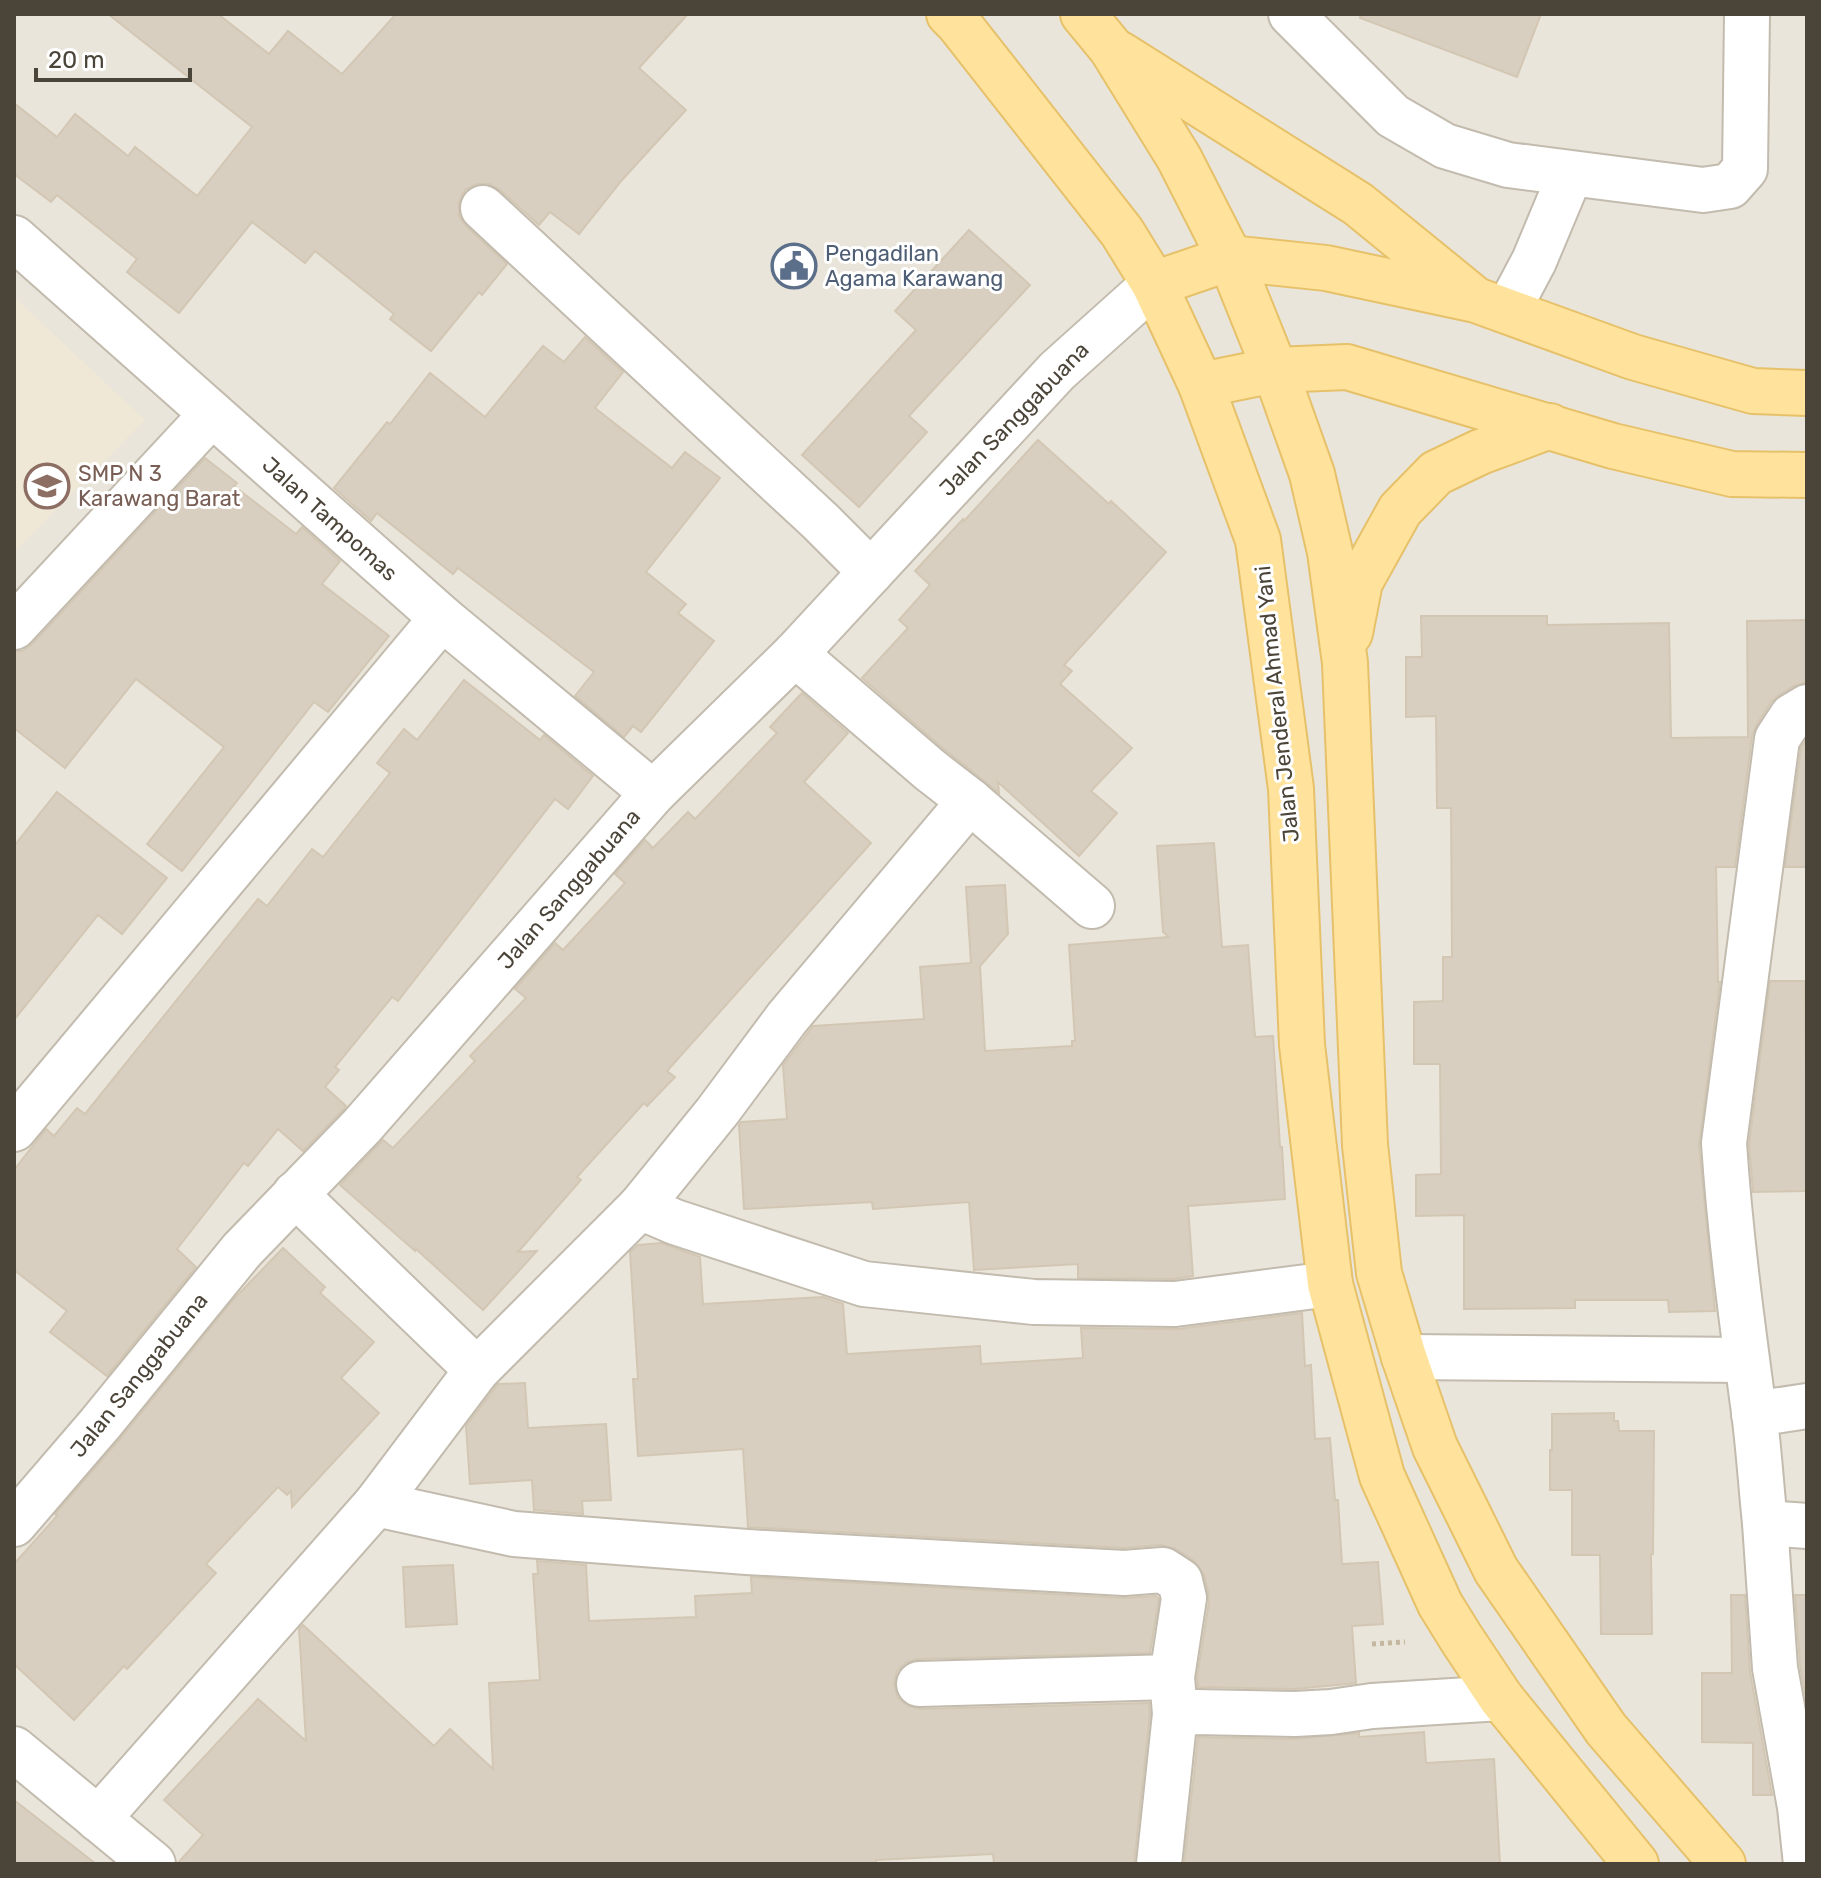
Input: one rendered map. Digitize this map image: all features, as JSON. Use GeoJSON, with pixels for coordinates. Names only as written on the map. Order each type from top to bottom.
{"type":"FeatureCollection","features":[{"type":"Feature","properties":{"kind":"main road","name":"Jalan Jenderal Ahmad Yani"},"geometry":{"type":"LineString","coordinates":[[949,14],[1122,232],[1154,284],[1201,385],[1258,540],[1291,789],[1302,1045],[1330,1284],[1382,1476],[1440,1604],[1501,1698],[1636,1864]]}},
{"type":"Feature","properties":{"kind":"main road"},"geometry":{"type":"LineString","coordinates":[[1083,14],[1111,48],[1179,158],[1230,258],[1312,474],[1330,552],[1345,663],[1365,1145],[1379,1273],[1435,1447],[1496,1570],[1606,1729],[1723,1864]]}},
{"type":"Feature","properties":{"kind":"main road"},"geometry":{"type":"LineString","coordinates":[[1111,48],[1358,204],[1492,305]]}},
{"type":"Feature","properties":{"kind":"main road"},"geometry":{"type":"LineString","coordinates":[[1154,284],[1230,258],[1326,268],[1492,305],[1633,357],[1753,391],[1807,393]]}},
{"type":"Feature","properties":{"kind":"main road"},"geometry":{"type":"LineString","coordinates":[[1201,385],[1275,370],[1347,367],[1613,446],[1732,474],[1807,475]]}},
{"type":"Feature","properties":{"kind":"main road"},"geometry":{"type":"LineString","coordinates":[[1345,663],[1360,582],[1400,510],[1436,473],[1480,452],[1550,426]]}},
{"type":"Feature","properties":{"kind":"street"},"geometry":{"type":"LineString","coordinates":[[1291,14],[1393,116],[1445,146],[1508,165],[1703,190],[1730,186],[1745,169],[1747,14]]}},
{"type":"Feature","properties":{"kind":"street"},"geometry":{"type":"LineString","coordinates":[[1492,305],[1534,261],[1570,175]]}},
{"type":"Feature","properties":{"kind":"street"},"geometry":{"type":"LineString","coordinates":[[483,208],[871,572]]}},
{"type":"Feature","properties":{"kind":"street","name":"Jalan Tampomas"},"geometry":{"type":"LineString","coordinates":[[14,238],[442,618],[653,793]]}},
{"type":"Feature","properties":{"kind":"street","name":"Jalan Sanggabuana"},"geometry":{"type":"LineString","coordinates":[[14,1524],[242,1250],[362,1126],[653,793],[795,654],[1057,371],[1154,284]]}},
{"type":"Feature","properties":{"kind":"street"},"geometry":{"type":"LineString","coordinates":[[14,627],[212,414]]}},
{"type":"Feature","properties":{"kind":"street"},"geometry":{"type":"LineString","coordinates":[[14,1129],[442,618]]}},
{"type":"Feature","properties":{"kind":"street"},"geometry":{"type":"LineString","coordinates":[[795,654],[1092,906]]}},
{"type":"Feature","properties":{"kind":"street"},"geometry":{"type":"LineString","coordinates":[[1806,1864],[1800,1807],[1775,1668],[1786,1524],[1754,1414],[1728,1201],[1724,1143],[1777,739],[1792,716],[1807,707]]}},
{"type":"Feature","properties":{"kind":"street"},"geometry":{"type":"LineString","coordinates":[[98,1819],[376,1504],[477,1370],[640,1207],[717,1112],[787,1018],[970,801]]}},
{"type":"Feature","properties":{"kind":"street"},"geometry":{"type":"LineString","coordinates":[[295,1194],[477,1370]]}},
{"type":"Feature","properties":{"kind":"street"},"geometry":{"type":"LineString","coordinates":[[640,1207],[675,1222],[864,1284],[879,1286],[1034,1302],[1175,1304],[1330,1284]]}},
{"type":"Feature","properties":{"kind":"street"},"geometry":{"type":"LineString","coordinates":[[1404,1357],[1746,1360]]}},
{"type":"Feature","properties":{"kind":"street"},"geometry":{"type":"LineString","coordinates":[[1754,1414],[1807,1406]]}},
{"type":"Feature","properties":{"kind":"street"},"geometry":{"type":"LineString","coordinates":[[376,1504],[514,1534],[747,1552],[1124,1573],[1163,1570],[1180,1581],[1184,1598],[1159,1864]]}},
{"type":"Feature","properties":{"kind":"street"},"geometry":{"type":"LineString","coordinates":[[919,1684],[1174,1696],[1195,1712],[1295,1714],[1501,1698]]}},
{"type":"Feature","properties":{"kind":"street"},"geometry":{"type":"LineString","coordinates":[[14,1749],[153,1864]]}},
{"type":"Feature","properties":{"kind":"shaded area"},"geometry":{"type":"Polygon","coordinates":[[[14,14],[1807,14],[1807,1864],[14,1864],[14,14]]]}},
{"type":"Feature","properties":{"kind":"shaded area","name":"SMP N 3 Karawang Barat"},"geometry":{"type":"Polygon","coordinates":[[[14,297],[145,420],[14,552],[14,297]]]}},
{"type":"Feature","properties":{"kind":"building"},"geometry":{"type":"Polygon","coordinates":[[[108,14],[218,14],[269,54],[288,31],[342,74],[396,14],[688,14],[639,68],[686,110],[622,180],[579,234],[550,212],[539,225],[489,184],[476,184],[465,190],[459,202],[459,216],[507,264],[482,295],[479,292],[431,351],[390,319],[394,314],[315,251],[305,263],[252,222],[179,313],[127,272],[137,259],[57,195],[51,202],[14,174],[14,103],[57,137],[75,114],[128,156],[135,147],[197,196],[252,127],[108,14]]]}},
{"type":"Feature","properties":{"kind":"building"},"geometry":{"type":"Polygon","coordinates":[[[1361,14],[1541,14],[1517,77],[1360,18],[1361,14]]]}},
{"type":"Feature","properties":{"kind":"building"},"geometry":{"type":"Polygon","coordinates":[[[969,230],[1030,285],[909,416],[927,432],[859,507],[802,455],[916,330],[895,311],[969,230]]]}},
{"type":"Feature","properties":{"kind":"building"},"geometry":{"type":"Polygon","coordinates":[[[585,337],[623,372],[595,408],[672,468],[685,452],[720,478],[646,572],[686,604],[678,613],[714,641],[641,732],[633,726],[624,737],[575,696],[594,672],[458,568],[453,574],[377,513],[371,521],[334,488],[430,373],[485,417],[543,346],[564,362],[585,337]]]}},
{"type":"Feature","properties":{"kind":"building"},"geometry":{"type":"Polygon","coordinates":[[[1038,440],[1166,552],[1064,665],[1072,671],[1060,684],[1132,748],[1091,791],[1117,813],[1079,856],[998,782],[999,793],[862,678],[908,628],[899,620],[930,585],[915,571],[1038,440]]]}},
{"type":"Feature","properties":{"kind":"building"},"geometry":{"type":"Polygon","coordinates":[[[205,458],[237,483],[234,486],[296,534],[302,527],[340,561],[322,584],[389,636],[328,712],[314,702],[182,871],[147,844],[224,747],[136,679],[65,768],[14,728],[14,651],[22,651],[32,644],[205,458]]]}},
{"type":"Feature","properties":{"kind":"building"},"geometry":{"type":"Polygon","coordinates":[[[1421,616],[1547,616],[1547,625],[1669,623],[1671,738],[1748,737],[1747,621],[1807,620],[1807,682],[1779,695],[1756,726],[1752,736],[1735,867],[1716,867],[1720,982],[1699,1145],[1715,1311],[1669,1312],[1668,1300],[1575,1300],[1575,1308],[1464,1309],[1464,1215],[1416,1216],[1416,1175],[1441,1174],[1440,1064],[1414,1064],[1414,1002],[1443,1001],[1443,957],[1452,957],[1451,808],[1437,808],[1436,716],[1406,717],[1406,657],[1422,657],[1421,616]]]}},
{"type":"Feature","properties":{"kind":"building"},"geometry":{"type":"Polygon","coordinates":[[[464,680],[540,740],[544,735],[593,776],[568,809],[555,799],[398,1001],[392,997],[335,1067],[339,1070],[325,1087],[346,1106],[344,1109],[303,1151],[278,1129],[248,1166],[244,1163],[177,1249],[196,1267],[107,1376],[50,1332],[67,1311],[14,1270],[14,1170],[46,1129],[54,1136],[77,1108],[85,1114],[258,899],[267,906],[312,849],[323,857],[390,773],[377,763],[404,729],[417,740],[464,680]]]}},
{"type":"Feature","properties":{"kind":"building"},"geometry":{"type":"Polygon","coordinates":[[[802,693],[848,733],[804,782],[871,843],[667,1071],[675,1077],[647,1106],[644,1103],[577,1177],[581,1180],[518,1252],[537,1251],[483,1310],[340,1185],[383,1140],[393,1148],[475,1061],[470,1056],[526,998],[515,989],[555,943],[563,950],[625,883],[615,874],[645,840],[653,848],[688,812],[695,819],[777,733],[770,727],[802,693]]]}},
{"type":"Feature","properties":{"kind":"building"},"geometry":{"type":"Polygon","coordinates":[[[1807,739],[1807,867],[1785,867],[1801,748],[1807,739]]]}},
{"type":"Feature","properties":{"kind":"building"},"geometry":{"type":"Polygon","coordinates":[[[57,792],[167,878],[122,934],[98,915],[14,1020],[14,846],[57,792]]]}},
{"type":"Feature","properties":{"kind":"building"},"geometry":{"type":"Polygon","coordinates":[[[1214,843],[1222,947],[1248,945],[1255,1037],[1273,1036],[1285,1199],[1188,1206],[1193,1276],[1174,1279],[1078,1278],[1078,1264],[974,1270],[969,1202],[873,1209],[872,1202],[744,1209],[741,1122],[787,1119],[783,1065],[813,1026],[924,1019],[920,967],[971,963],[966,887],[1005,885],[1008,934],[980,966],[985,1051],[1072,1046],[1072,1041],[1075,1041],[1069,945],[1169,937],[1163,932],[1157,846],[1214,843]]]}},
{"type":"Feature","properties":{"kind":"building"},"geometry":{"type":"Polygon","coordinates":[[[1770,981],[1805,981],[1807,1191],[1753,1192],[1749,1144],[1770,981]]]}},
{"type":"Feature","properties":{"kind":"building"},"geometry":{"type":"Polygon","coordinates":[[[661,1243],[700,1257],[703,1304],[823,1297],[843,1304],[847,1354],[980,1346],[981,1364],[1083,1358],[1081,1328],[1178,1329],[1302,1313],[1305,1366],[1311,1365],[1315,1439],[1330,1438],[1342,1564],[1378,1562],[1383,1624],[1352,1626],[1356,1683],[1295,1689],[1198,1687],[1209,1602],[1204,1575],[1194,1561],[1176,1549],[1161,1545],[1124,1548],[748,1527],[743,1449],[638,1456],[633,1379],[638,1379],[630,1252],[638,1245],[661,1243]]]}},
{"type":"Feature","properties":{"kind":"building"},"geometry":{"type":"Polygon","coordinates":[[[283,1248],[325,1287],[320,1293],[374,1342],[341,1378],[379,1413],[292,1507],[291,1491],[287,1495],[278,1487],[206,1564],[216,1573],[127,1669],[124,1666],[74,1720],[14,1664],[14,1564],[57,1516],[55,1514],[232,1301],[283,1248]]]}},
{"type":"Feature","properties":{"kind":"building"},"geometry":{"type":"Polygon","coordinates":[[[525,1383],[528,1428],[606,1424],[611,1500],[582,1501],[583,1514],[534,1510],[532,1480],[470,1484],[466,1426],[498,1384],[525,1383]]]}},
{"type":"Feature","properties":{"kind":"building"},"geometry":{"type":"Polygon","coordinates":[[[1614,1413],[1619,1431],[1654,1431],[1652,1634],[1601,1634],[1600,1555],[1572,1555],[1572,1490],[1550,1490],[1552,1414],[1614,1413]]]}},
{"type":"Feature","properties":{"kind":"building"},"geometry":{"type":"Polygon","coordinates":[[[537,1561],[586,1565],[589,1621],[696,1617],[695,1596],[752,1593],[751,1577],[1123,1598],[1156,1596],[1159,1599],[1150,1653],[918,1659],[905,1663],[897,1671],[894,1684],[898,1698],[908,1706],[920,1709],[1149,1703],[1134,1864],[994,1864],[993,1854],[876,1860],[876,1864],[177,1864],[203,1835],[164,1800],[258,1699],[306,1741],[299,1629],[303,1625],[434,1746],[450,1729],[493,1769],[489,1683],[540,1680],[533,1574],[538,1574],[537,1561]]]}},
{"type":"Feature","properties":{"kind":"building"},"geometry":{"type":"Polygon","coordinates":[[[453,1565],[457,1624],[406,1627],[403,1567],[453,1565]]]}},
{"type":"Feature","properties":{"kind":"building"},"geometry":{"type":"Polygon","coordinates":[[[1731,1595],[1745,1595],[1750,1672],[1772,1795],[1753,1795],[1753,1743],[1702,1742],[1702,1673],[1732,1673],[1731,1595]]]}},
{"type":"Feature","properties":{"kind":"building"},"geometry":{"type":"Polygon","coordinates":[[[1795,1595],[1807,1595],[1807,1705],[1800,1665],[1795,1595]]]}},
{"type":"Feature","properties":{"kind":"building"},"geometry":{"type":"Polygon","coordinates":[[[1424,1732],[1426,1763],[1494,1759],[1500,1864],[1184,1864],[1198,1737],[1295,1739],[1359,1733],[1359,1737],[1424,1732]]]}},
{"type":"Feature","properties":{"kind":"building"},"geometry":{"type":"Polygon","coordinates":[[[14,1800],[96,1864],[14,1864],[14,1800]]]}},
{"type":"Feature","properties":{"kind":"place","name":"Pengadilan Agama Karawang"},"geometry":{"type":"Point","coordinates":[794,266]}},
{"type":"Feature","properties":{"kind":"place","name":"SMP N 3 Karawang Barat"},"geometry":{"type":"Point","coordinates":[47,486]}}]}
